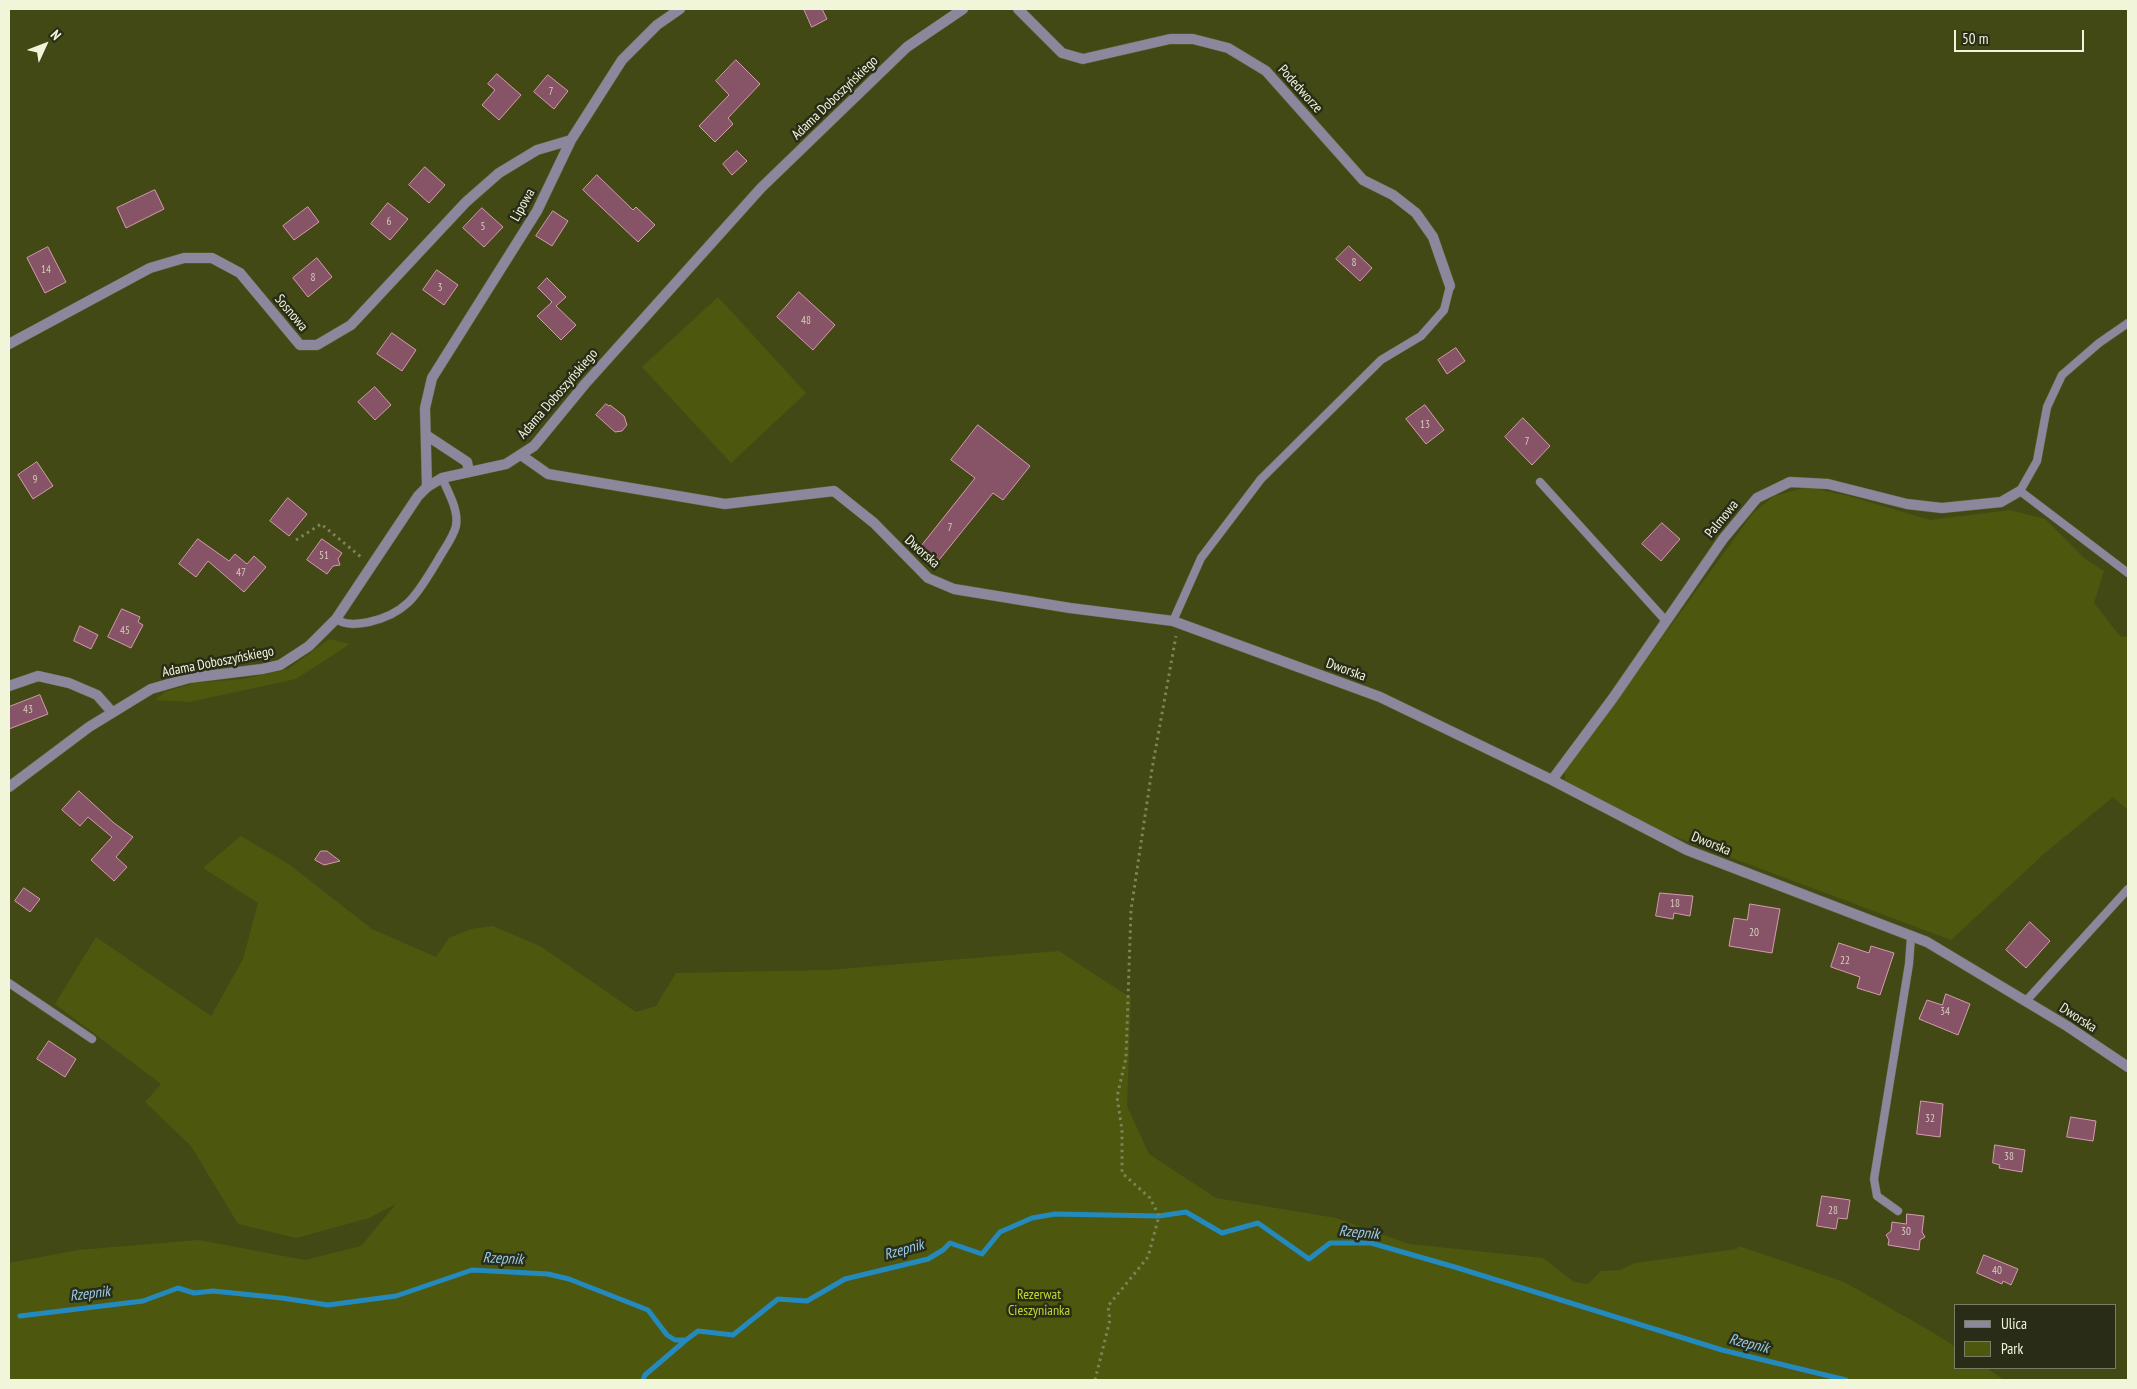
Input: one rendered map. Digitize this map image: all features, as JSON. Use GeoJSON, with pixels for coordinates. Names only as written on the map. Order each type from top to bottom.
{"type":"FeatureCollection","features":[{"type":"Feature","properties":{"kind":"street","name":"Lipowa"},"geometry":{"type":"LineString","coordinates":[[427,487],[424,408],[432,378],[537,211],[571,140],[622,60],[657,25],[680,9]]}},
{"type":"Feature","properties":{"kind":"street","name":"Adama Doboszyńskiego"},"geometry":{"type":"LineString","coordinates":[[9,787],[89,727],[150,689],[189,678],[280,665],[309,646],[336,619],[370,565],[418,496],[427,487],[442,478],[506,464],[534,446],[585,384],[762,188],[907,47],[962,9]]}},
{"type":"Feature","properties":{"kind":"street","name":"Podedworze"},"geometry":{"type":"LineString","coordinates":[[1018,9],[1062,53],[1083,59],[1170,39],[1193,39],[1228,48],[1266,71],[1363,180],[1393,195],[1416,213],[1433,237],[1450,286]]}},
{"type":"Feature","properties":{"kind":"street","name":"Sosnowa"},"geometry":{"type":"LineString","coordinates":[[9,344],[150,268],[184,258],[212,258],[240,273],[300,345],[317,345],[351,325],[466,202],[499,173],[538,150],[571,140]]}},
{"type":"Feature","properties":{"kind":"street"},"geometry":{"type":"LineString","coordinates":[[426,435],[466,462],[470,471]]}},
{"type":"Feature","properties":{"kind":"street","name":"Dworska"},"geometry":{"type":"LineString","coordinates":[[521,455],[548,474],[725,504],[834,491],[874,523],[928,578],[954,589],[1070,608],[1176,622],[1380,697],[1552,780],[1687,850],[1927,942],[2026,1001],[2128,1068]]}},
{"type":"Feature","properties":{"kind":"street","name":"Palmowa"},"geometry":{"type":"LineString","coordinates":[[1552,780],[1613,698],[1723,539],[1757,498],[1790,482],[1828,484],[1907,504],[1942,508],[2001,502],[2020,491]]}},
{"type":"Feature","properties":{"kind":"street"},"geometry":{"type":"LineString","coordinates":[[9,686],[38,676],[69,683],[97,695],[112,712]]}},
{"type":"Feature","properties":{"kind":"lane"},"geometry":{"type":"LineString","coordinates":[[1176,622],[1201,558],[1261,479],[1381,360],[1421,336],[1444,310],[1450,286]]}},
{"type":"Feature","properties":{"kind":"lane"},"geometry":{"type":"LineString","coordinates":[[2128,323],[2062,375],[2047,407],[2037,462],[2020,491],[2128,573]]}},
{"type":"Feature","properties":{"kind":"lane"},"geometry":{"type":"LineString","coordinates":[[336,619],[344,624],[377,620],[394,614],[412,598],[451,538],[456,524],[456,512],[442,478]]}},
{"type":"Feature","properties":{"kind":"lane"},"geometry":{"type":"LineString","coordinates":[[1540,482],[1666,620]]}},
{"type":"Feature","properties":{"kind":"lane"},"geometry":{"type":"LineString","coordinates":[[2026,1001],[2128,889]]}},
{"type":"Feature","properties":{"kind":"lane"},"geometry":{"type":"LineString","coordinates":[[1898,1211],[1878,1196],[1874,1178],[1909,964],[1911,937]]}},
{"type":"Feature","properties":{"kind":"lane"},"geometry":{"type":"LineString","coordinates":[[9,983],[92,1039]]}},
{"type":"Feature","properties":{"kind":"path"},"geometry":{"type":"LineString","coordinates":[[296,540],[322,524],[370,565]]}},
{"type":"Feature","properties":{"kind":"path"},"geometry":{"type":"LineString","coordinates":[[1096,1380],[1110,1320],[1108,1306],[1148,1257],[1159,1216],[1150,1198],[1122,1173],[1122,1130],[1117,1097],[1126,1058],[1130,910],[1176,622]]}},
{"type":"Feature","properties":{"kind":"green space"},"geometry":{"type":"Polygon","coordinates":[[[718,297],[806,393],[731,463],[642,367],[718,297]]]}},
{"type":"Feature","properties":{"kind":"green space"},"geometry":{"type":"Polygon","coordinates":[[[1807,487],[1849,496],[1930,520],[2010,510],[2045,519],[2085,559],[2104,571],[2094,603],[2120,636],[2128,637],[2128,810],[2113,797],[2045,853],[1951,940],[1660,831],[1610,807],[1565,780],[1565,771],[1753,513],[1774,496],[1807,487]]]}},
{"type":"Feature","properties":{"kind":"green space"},"geometry":{"type":"Polygon","coordinates":[[[329,639],[350,644],[296,679],[189,702],[155,700],[165,692],[194,683],[243,679],[288,669],[329,639]]]}},
{"type":"Feature","properties":{"kind":"green space","name":"Rezerwat Cieszynianka"},"geometry":{"type":"Polygon","coordinates":[[[241,836],[290,865],[372,929],[436,957],[449,938],[471,929],[493,926],[540,946],[636,1012],[656,1006],[676,973],[829,970],[1059,951],[1131,998],[1127,1106],[1149,1154],[1216,1198],[1336,1218],[1409,1244],[1543,1258],[1574,1282],[1588,1284],[1601,1271],[1620,1270],[1635,1263],[1737,1249],[1739,1246],[1844,1282],[1954,1346],[1954,1369],[1988,1369],[2004,1380],[9,1380],[9,1263],[78,1250],[199,1240],[305,1260],[361,1246],[396,1204],[369,1218],[296,1238],[238,1224],[191,1146],[145,1102],[161,1084],[55,1004],[96,937],[211,1016],[243,959],[258,903],[203,868],[241,836]]]}},
{"type":"Feature","properties":{"kind":"building"},"geometry":{"type":"Polygon","coordinates":[[[804,9],[822,9],[827,19],[812,27],[804,9]]]}},
{"type":"Feature","properties":{"kind":"building"},"geometry":{"type":"Polygon","coordinates":[[[736,60],[760,84],[728,118],[733,124],[715,142],[699,126],[729,95],[716,81],[736,60]]]}},
{"type":"Feature","properties":{"kind":"building"},"geometry":{"type":"Polygon","coordinates":[[[497,74],[521,95],[499,120],[482,105],[495,90],[488,84],[497,74]]]}},
{"type":"Feature","properties":{"kind":"building"},"geometry":{"type":"Polygon","coordinates":[[[548,75],[568,91],[554,109],[534,92],[548,75]]]}},
{"type":"Feature","properties":{"kind":"building"},"geometry":{"type":"Polygon","coordinates":[[[737,151],[747,161],[732,175],[723,164],[737,151]]]}},
{"type":"Feature","properties":{"kind":"building"},"geometry":{"type":"Polygon","coordinates":[[[425,167],[445,185],[429,203],[409,185],[425,167]]]}},
{"type":"Feature","properties":{"kind":"building"},"geometry":{"type":"Polygon","coordinates":[[[597,175],[633,210],[636,207],[655,225],[638,242],[583,190],[597,175]]]}},
{"type":"Feature","properties":{"kind":"building"},"geometry":{"type":"Polygon","coordinates":[[[155,190],[164,209],[126,228],[117,208],[155,190]]]}},
{"type":"Feature","properties":{"kind":"building"},"geometry":{"type":"Polygon","coordinates":[[[388,203],[408,219],[390,240],[371,224],[388,203]]]}},
{"type":"Feature","properties":{"kind":"building"},"geometry":{"type":"Polygon","coordinates":[[[308,207],[319,222],[294,240],[283,226],[308,207]]]}},
{"type":"Feature","properties":{"kind":"building"},"geometry":{"type":"Polygon","coordinates":[[[482,208],[503,227],[484,247],[463,228],[482,208]]]}},
{"type":"Feature","properties":{"kind":"building"},"geometry":{"type":"Polygon","coordinates":[[[553,211],[568,221],[552,246],[536,236],[553,211]]]}},
{"type":"Feature","properties":{"kind":"building"},"geometry":{"type":"Polygon","coordinates":[[[1349,246],[1372,268],[1360,281],[1336,259],[1349,246]]]}},
{"type":"Feature","properties":{"kind":"building"},"geometry":{"type":"Polygon","coordinates":[[[48,247],[66,282],[45,293],[27,258],[48,247]]]}},
{"type":"Feature","properties":{"kind":"building"},"geometry":{"type":"Polygon","coordinates":[[[317,258],[332,277],[308,297],[293,278],[317,258]]]}},
{"type":"Feature","properties":{"kind":"building"},"geometry":{"type":"Polygon","coordinates":[[[437,270],[458,285],[444,305],[423,290],[437,270]]]}},
{"type":"Feature","properties":{"kind":"building"},"geometry":{"type":"Polygon","coordinates":[[[547,278],[566,297],[556,306],[576,325],[561,340],[537,316],[552,302],[538,288],[547,278]]]}},
{"type":"Feature","properties":{"kind":"building"},"geometry":{"type":"Polygon","coordinates":[[[799,292],[835,325],[813,350],[777,317],[799,292]]]}},
{"type":"Feature","properties":{"kind":"building"},"geometry":{"type":"Polygon","coordinates":[[[392,333],[416,350],[402,371],[377,354],[392,333]]]}},
{"type":"Feature","properties":{"kind":"building"},"geometry":{"type":"Polygon","coordinates":[[[1456,348],[1465,361],[1447,374],[1438,360],[1456,348]]]}},
{"type":"Feature","properties":{"kind":"building"},"geometry":{"type":"Polygon","coordinates":[[[375,387],[391,405],[375,420],[358,402],[375,387]]]}},
{"type":"Feature","properties":{"kind":"building"},"geometry":{"type":"Polygon","coordinates":[[[606,404],[624,416],[627,425],[622,431],[615,432],[596,415],[606,404]]]}},
{"type":"Feature","properties":{"kind":"building"},"geometry":{"type":"Polygon","coordinates":[[[1425,405],[1444,430],[1426,444],[1406,419],[1425,405]]]}},
{"type":"Feature","properties":{"kind":"building"},"geometry":{"type":"Polygon","coordinates":[[[1523,418],[1550,446],[1532,465],[1505,437],[1523,418]]]}},
{"type":"Feature","properties":{"kind":"building"},"geometry":{"type":"Polygon","coordinates":[[[978,425],[1030,466],[1003,500],[993,493],[935,565],[917,551],[975,478],[951,460],[978,425]]]}},
{"type":"Feature","properties":{"kind":"building"},"geometry":{"type":"Polygon","coordinates":[[[37,462],[53,486],[33,499],[18,475],[37,462]]]}},
{"type":"Feature","properties":{"kind":"building"},"geometry":{"type":"Polygon","coordinates":[[[288,498],[307,514],[289,536],[270,521],[288,498]]]}},
{"type":"Feature","properties":{"kind":"building"},"geometry":{"type":"Polygon","coordinates":[[[1662,523],[1680,539],[1661,561],[1642,544],[1662,523]]]}},
{"type":"Feature","properties":{"kind":"building"},"geometry":{"type":"Polygon","coordinates":[[[198,539],[229,561],[235,554],[247,564],[254,556],[266,567],[244,592],[208,561],[196,577],[179,564],[198,539]]]}},
{"type":"Feature","properties":{"kind":"building"},"geometry":{"type":"Polygon","coordinates":[[[322,539],[342,553],[338,559],[340,565],[333,566],[327,574],[307,560],[322,539]]]}},
{"type":"Feature","properties":{"kind":"building"},"geometry":{"type":"Polygon","coordinates":[[[122,609],[140,617],[138,622],[143,625],[131,648],[108,637],[122,609]]]}},
{"type":"Feature","properties":{"kind":"building"},"geometry":{"type":"Polygon","coordinates":[[[80,626],[98,635],[91,649],[74,641],[80,626]]]}},
{"type":"Feature","properties":{"kind":"building"},"geometry":{"type":"Polygon","coordinates":[[[40,695],[48,714],[9,729],[9,707],[40,695]]]}},
{"type":"Feature","properties":{"kind":"building"},"geometry":{"type":"Polygon","coordinates":[[[79,791],[114,823],[133,837],[116,857],[127,867],[114,881],[91,860],[112,837],[88,817],[80,826],[62,810],[79,791]]]}},
{"type":"Feature","properties":{"kind":"building"},"geometry":{"type":"Polygon","coordinates":[[[321,851],[327,851],[340,861],[324,865],[315,860],[321,851]]]}},
{"type":"Feature","properties":{"kind":"building"},"geometry":{"type":"Polygon","coordinates":[[[24,888],[40,899],[30,912],[15,901],[24,888]]]}},
{"type":"Feature","properties":{"kind":"building"},"geometry":{"type":"Polygon","coordinates":[[[1660,893],[1693,896],[1690,916],[1674,913],[1673,919],[1656,916],[1660,893]]]}},
{"type":"Feature","properties":{"kind":"building"},"geometry":{"type":"Polygon","coordinates":[[[1750,904],[1780,909],[1772,953],[1729,946],[1734,918],[1747,920],[1750,904]]]}},
{"type":"Feature","properties":{"kind":"building"},"geometry":{"type":"Polygon","coordinates":[[[2030,922],[2050,941],[2026,968],[2006,950],[2030,922]]]}},
{"type":"Feature","properties":{"kind":"building"},"geometry":{"type":"Polygon","coordinates":[[[1839,943],[1869,953],[1871,946],[1894,953],[1880,995],[1857,988],[1860,977],[1831,967],[1839,943]]]}},
{"type":"Feature","properties":{"kind":"building"},"geometry":{"type":"Polygon","coordinates":[[[1946,994],[1970,1004],[1958,1035],[1919,1019],[1927,1000],[1942,1005],[1946,994]]]}},
{"type":"Feature","properties":{"kind":"building"},"geometry":{"type":"Polygon","coordinates":[[[49,1041],[76,1059],[65,1077],[37,1059],[49,1041]]]}},
{"type":"Feature","properties":{"kind":"building"},"geometry":{"type":"Polygon","coordinates":[[[1921,1101],[1943,1104],[1940,1137],[1917,1134],[1921,1101]]]}},
{"type":"Feature","properties":{"kind":"building"},"geometry":{"type":"Polygon","coordinates":[[[2071,1117],[2096,1121],[2093,1141],[2067,1137],[2071,1117]]]}},
{"type":"Feature","properties":{"kind":"building"},"geometry":{"type":"Polygon","coordinates":[[[1995,1145],[2025,1150],[2022,1172],[1999,1168],[2000,1165],[1993,1163],[1995,1145]]]}},
{"type":"Feature","properties":{"kind":"building"},"geometry":{"type":"Polygon","coordinates":[[[1822,1196],[1850,1200],[1847,1219],[1838,1218],[1836,1229],[1817,1226],[1822,1196]]]}},
{"type":"Feature","properties":{"kind":"building"},"geometry":{"type":"Polygon","coordinates":[[[1907,1214],[1924,1216],[1922,1232],[1925,1237],[1920,1240],[1919,1250],[1888,1245],[1889,1240],[1886,1235],[1891,1231],[1892,1222],[1906,1224],[1907,1214]]]}},
{"type":"Feature","properties":{"kind":"building"},"geometry":{"type":"Polygon","coordinates":[[[1984,1255],[2018,1269],[2011,1285],[2003,1281],[2002,1284],[1977,1273],[1984,1255]]]}},
{"type":"Feature","properties":{"kind":"waterway","name":"Rzepnik"},"geometry":{"type":"LineString","coordinates":[[20,1316],[143,1301],[178,1288],[194,1293],[213,1291],[328,1305],[396,1296],[472,1270],[548,1274],[569,1279],[648,1310],[667,1335],[675,1340],[686,1340],[698,1331],[733,1335],[778,1299],[807,1301],[845,1279],[928,1259],[943,1250],[950,1243],[982,1254],[1000,1232],[1032,1218],[1055,1214],[1159,1216],[1186,1212],[1222,1233],[1258,1223],[1309,1259],[1330,1243],[1371,1243],[1722,1350],[1846,1380]]}},
{"type":"Feature","properties":{"kind":"waterway"},"geometry":{"type":"LineString","coordinates":[[643,1380],[645,1375],[686,1340]]}}]}
